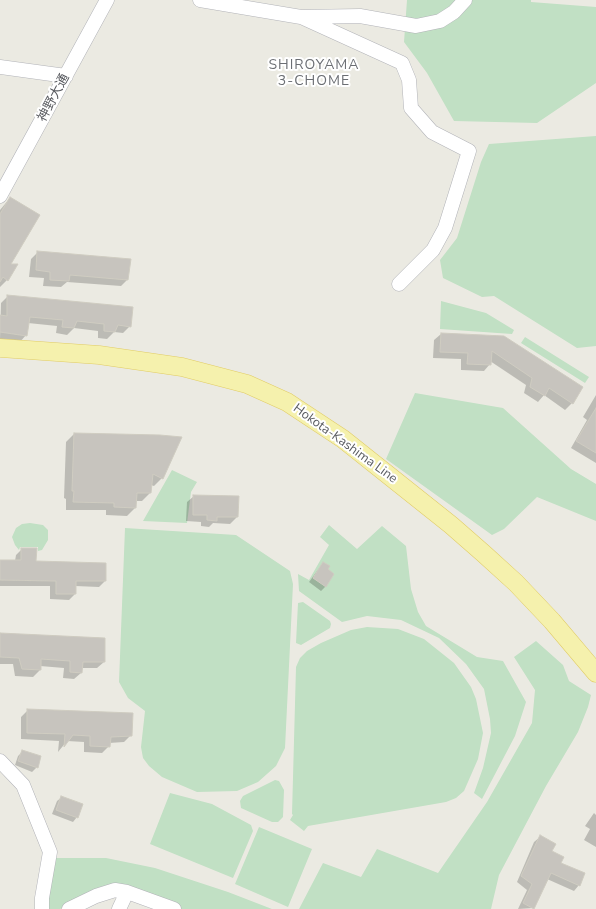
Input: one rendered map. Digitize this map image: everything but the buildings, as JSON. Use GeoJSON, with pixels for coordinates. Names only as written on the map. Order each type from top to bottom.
{"type":"FeatureCollection","features":[{"type":"Feature","properties":{"kind":"main road","name":"Hokota-Kashima Line"},"geometry":{"type":"LineString","coordinates":[[0,348],[100,355],[182,367],[247,384],[288,402],[343,439],[484,553],[541,610],[596,673]]}},
{"type":"Feature","properties":{"kind":"street","name":"神野大通"},"geometry":{"type":"LineString","coordinates":[[0,196],[106,0]]}},
{"type":"Feature","properties":{"kind":"street"},"geometry":{"type":"LineString","coordinates":[[200,0],[270,5],[301,17],[402,63],[409,80],[410,108],[432,132],[469,150],[446,228],[433,250],[398,284]]}},
{"type":"Feature","properties":{"kind":"street"},"geometry":{"type":"LineString","coordinates":[[301,17],[360,16],[416,26],[440,21],[454,12],[465,0]]}},
{"type":"Feature","properties":{"kind":"street"},"geometry":{"type":"LineString","coordinates":[[0,67],[66,76]]}},
{"type":"Feature","properties":{"kind":"street"},"geometry":{"type":"LineString","coordinates":[[0,761],[22,785],[50,852],[42,898],[42,909]]}},
{"type":"Feature","properties":{"kind":"street"},"geometry":{"type":"LineString","coordinates":[[69,909],[96,896],[115,890],[127,892],[174,909]]}},
{"type":"Feature","properties":{"kind":"street"},"geometry":{"type":"LineString","coordinates":[[118,909],[127,892]]}},
{"type":"Feature","properties":{"kind":"green space"},"geometry":{"type":"Polygon","coordinates":[[[407,0],[531,0],[531,2],[596,7],[596,83],[537,123],[454,121],[427,73],[404,42],[407,0]]]}},
{"type":"Feature","properties":{"kind":"green space"},"geometry":{"type":"Polygon","coordinates":[[[596,136],[596,346],[577,348],[494,296],[482,297],[443,278],[440,260],[457,238],[481,162],[489,144],[596,136]]]}},
{"type":"Feature","properties":{"kind":"green space"},"geometry":{"type":"Polygon","coordinates":[[[441,301],[486,313],[514,330],[512,334],[440,329],[441,301]]]}},
{"type":"Feature","properties":{"kind":"green space"},"geometry":{"type":"Polygon","coordinates":[[[525,337],[589,377],[585,383],[521,343],[525,337]]]}},
{"type":"Feature","properties":{"kind":"green space"},"geometry":{"type":"Polygon","coordinates":[[[415,393],[503,408],[571,469],[596,484],[596,521],[537,497],[504,529],[492,535],[386,459],[415,393]]]}},
{"type":"Feature","properties":{"kind":"green space"},"geometry":{"type":"Polygon","coordinates":[[[172,470],[197,482],[191,492],[187,523],[143,521],[172,470]]]}},
{"type":"Feature","properties":{"kind":"green space"},"geometry":{"type":"Polygon","coordinates":[[[30,523],[43,525],[48,530],[48,540],[42,550],[38,551],[38,547],[20,547],[19,550],[15,545],[12,537],[16,528],[22,524],[30,523]]]}},
{"type":"Feature","properties":{"kind":"green space"},"geometry":{"type":"Polygon","coordinates":[[[329,525],[357,549],[382,526],[406,546],[411,589],[418,612],[426,626],[477,657],[503,661],[526,702],[515,736],[482,799],[474,793],[483,768],[491,733],[490,719],[484,689],[466,664],[439,638],[401,620],[367,616],[342,622],[299,591],[298,574],[309,580],[329,545],[320,537],[329,525]]]}},
{"type":"Feature","properties":{"kind":"green space"},"geometry":{"type":"Polygon","coordinates":[[[125,528],[236,535],[290,571],[293,584],[285,748],[276,766],[258,782],[237,791],[197,792],[162,777],[149,766],[143,758],[141,747],[145,711],[128,698],[119,682],[125,528]]]}},
{"type":"Feature","properties":{"kind":"green space"},"geometry":{"type":"Polygon","coordinates":[[[303,602],[330,621],[331,624],[330,628],[301,645],[296,643],[298,603],[303,602]]]}},
{"type":"Feature","properties":{"kind":"green space"},"geometry":{"type":"Polygon","coordinates":[[[367,627],[398,629],[424,639],[454,663],[471,687],[476,699],[483,733],[478,759],[464,791],[456,798],[446,802],[308,826],[304,831],[290,820],[293,815],[296,667],[300,658],[307,651],[321,643],[351,630],[367,627]]]}},
{"type":"Feature","properties":{"kind":"green space"},"geometry":{"type":"Polygon","coordinates":[[[536,641],[563,665],[569,681],[591,695],[578,732],[546,786],[499,875],[491,909],[299,909],[323,863],[361,877],[377,849],[438,873],[487,802],[532,723],[535,690],[514,657],[536,641]]]}},
{"type":"Feature","properties":{"kind":"green space"},"geometry":{"type":"Polygon","coordinates":[[[275,780],[279,781],[284,790],[283,817],[278,822],[272,822],[241,808],[240,801],[243,796],[275,780]]]}},
{"type":"Feature","properties":{"kind":"green space"},"geometry":{"type":"Polygon","coordinates":[[[170,793],[212,804],[251,825],[253,831],[233,878],[150,844],[170,793]]]}},
{"type":"Feature","properties":{"kind":"green space"},"geometry":{"type":"Polygon","coordinates":[[[259,827],[312,849],[288,907],[235,884],[259,827]]]}},
{"type":"Feature","properties":{"kind":"green space"},"geometry":{"type":"Polygon","coordinates":[[[54,858],[106,858],[155,868],[228,892],[272,909],[174,909],[143,892],[85,896],[60,909],[46,909],[54,858]]]}},
{"type":"Feature","properties":{"kind":"district","name":"SHIROYAMA 3-CHOME"},"geometry":{"type":"Point","coordinates":[314,74]}}]}
